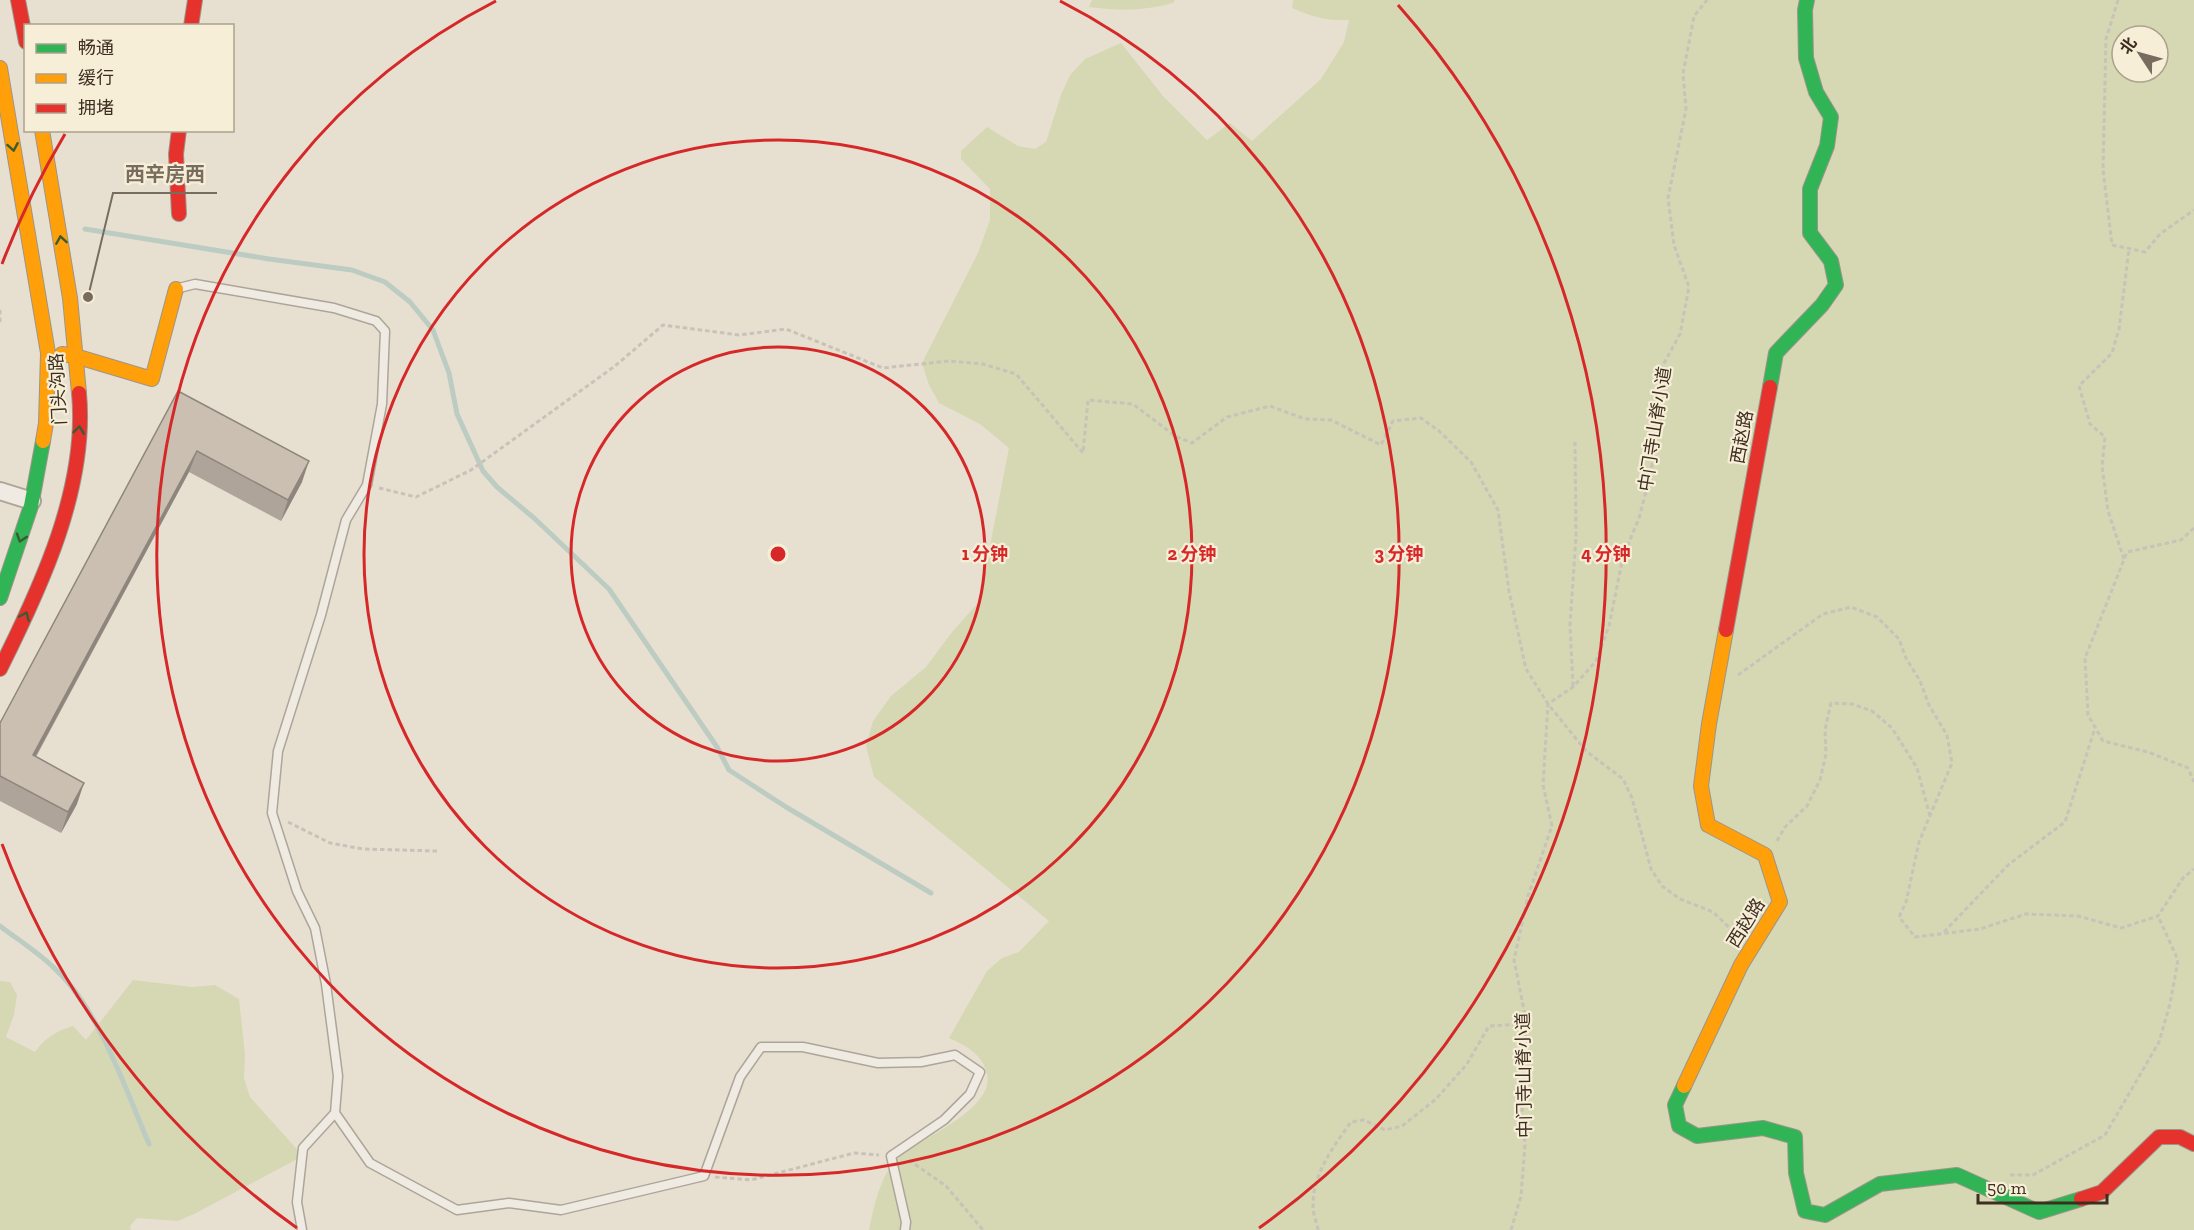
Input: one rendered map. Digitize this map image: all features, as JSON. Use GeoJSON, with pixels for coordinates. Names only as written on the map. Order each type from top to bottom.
{"type":"FeatureCollection","features":[{"type":"Feature","properties":{"kind":"street"},"geometry":{"type":"LineString","coordinates":[[18,0],[24,32]]}},
{"type":"Feature","properties":{"kind":"street"},"geometry":{"type":"LineString","coordinates":[[191,24],[195,0]]}},
{"type":"Feature","properties":{"kind":"street","name":"西赵路"},"geometry":{"type":"LineString","coordinates":[[1807,0],[1805,10],[1806,58],[1816,92],[1831,117],[1827,146],[1810,189],[1810,233],[1831,261],[1836,285],[1822,305],[1776,353],[1716,687],[1701,786],[1708,825],[1765,855],[1780,902],[1741,965],[1675,1105],[1679,1126],[1697,1136],[1763,1128],[1795,1137],[1796,1173],[1805,1210],[1825,1215],[1880,1184],[1957,1175],[2039,1212],[2102,1192],[2159,1137],[2180,1137],[2194,1144]]}},
{"type":"Feature","properties":{"kind":"street","name":"门头沟路"},"geometry":{"type":"LineString","coordinates":[[0,68],[48,353],[46,423],[32,501],[0,598]]}},
{"type":"Feature","properties":{"kind":"street","name":"门头沟路"},"geometry":{"type":"LineString","coordinates":[[0,669],[46,568],[73,485],[81,416],[70,298],[42,132]]}},
{"type":"Feature","properties":{"kind":"street"},"geometry":{"type":"LineString","coordinates":[[179,132],[176,154],[179,214]]}},
{"type":"Feature","properties":{"kind":"street"},"geometry":{"type":"LineString","coordinates":[[48,353],[75,356],[152,379],[176,289]]}},
{"type":"Feature","properties":{"kind":"street"},"geometry":{"type":"LineString","coordinates":[[0,491],[32,501]]}},
{"type":"Feature","properties":{"kind":"lane"},"geometry":{"type":"LineString","coordinates":[[176,289],[195,284],[334,308],[376,321],[385,331],[381,404],[368,485],[346,520],[321,615],[278,751],[272,813],[297,891],[315,928],[326,984],[338,1076],[335,1113],[303,1148],[297,1202],[302,1230]]}},
{"type":"Feature","properties":{"kind":"lane"},"geometry":{"type":"LineString","coordinates":[[335,1113],[370,1163],[457,1210],[509,1203],[561,1210],[704,1176],[740,1077],[761,1047],[803,1047],[878,1063],[921,1062],[955,1055],[980,1072],[970,1094],[944,1120],[891,1156],[906,1222],[905,1230]]}},
{"type":"Feature","properties":{"kind":"path","name":"中门寺山脊小道"},"geometry":{"type":"LineString","coordinates":[[1511,1230],[1521,1196],[1525,1143],[1522,1106],[1526,1024],[1514,960],[1528,896],[1552,826],[1543,785],[1548,704],[1573,687],[1596,661],[1610,626],[1623,557],[1639,518],[1651,473],[1663,365],[1680,334],[1689,287],[1674,245],[1668,198],[1686,108],[1683,74],[1694,16],[1707,0]]}},
{"type":"Feature","properties":{"kind":"path"},"geometry":{"type":"LineString","coordinates":[[2118,0],[2106,39],[2103,169],[2112,245],[2145,252],[2160,234],[2194,210]]}},
{"type":"Feature","properties":{"kind":"path"},"geometry":{"type":"LineString","coordinates":[[2124,561],[2108,511],[2102,466],[2105,436],[2090,424],[2079,386],[2112,353],[2119,329],[2129,249]]}},
{"type":"Feature","properties":{"kind":"path"},"geometry":{"type":"LineString","coordinates":[[0,310],[0,322]]}},
{"type":"Feature","properties":{"kind":"path"},"geometry":{"type":"LineString","coordinates":[[368,485],[416,497],[471,470],[615,366],[663,325],[739,335],[786,329],[883,368],[948,362],[983,364],[1016,374],[1083,453],[1088,400],[1133,404],[1175,436],[1192,443],[1227,417],[1270,406],[1305,418],[1330,420],[1381,445],[1393,421],[1421,418],[1439,431],[1471,462],[1498,510],[1509,591],[1526,669],[1548,704],[1586,752],[1623,779],[1632,798],[1650,869],[1662,886],[1680,899],[1713,912],[1737,934],[1741,965]]}},
{"type":"Feature","properties":{"kind":"path"},"geometry":{"type":"LineString","coordinates":[[1573,687],[1570,626],[1576,536],[1575,442]]}},
{"type":"Feature","properties":{"kind":"path"},"geometry":{"type":"LineString","coordinates":[[2194,528],[2181,540],[2127,552],[2085,658],[2088,715],[2103,741],[2148,752],[2188,768],[2194,782]]}},
{"type":"Feature","properties":{"kind":"path"},"geometry":{"type":"LineString","coordinates":[[1716,687],[1731,681],[1823,614],[1851,607],[1877,617],[1899,639],[1929,705],[1947,735],[1952,763],[1919,842],[1906,902],[1899,917],[1915,937],[1980,929],[2026,914],[2078,916],[2121,928],[2158,916],[2183,878],[2194,869]]}},
{"type":"Feature","properties":{"kind":"path"},"geometry":{"type":"LineString","coordinates":[[1765,855],[1778,840],[1785,826],[1807,806],[1820,780],[1826,754],[1825,730],[1831,703],[1852,704],[1872,711],[1892,728],[1917,768],[1930,818]]}},
{"type":"Feature","properties":{"kind":"path"},"geometry":{"type":"LineString","coordinates":[[1942,933],[2008,865],[2065,822],[2095,728]]}},
{"type":"Feature","properties":{"kind":"path"},"geometry":{"type":"LineString","coordinates":[[272,813],[312,836],[330,843],[363,849],[437,851]]}},
{"type":"Feature","properties":{"kind":"path"},"geometry":{"type":"LineString","coordinates":[[2001,1175],[2033,1175],[2104,1135],[2159,1042],[2170,1004],[2178,960],[2158,916]]}},
{"type":"Feature","properties":{"kind":"path"},"geometry":{"type":"LineString","coordinates":[[1318,1230],[1313,1207],[1317,1178],[1332,1148],[1351,1122],[1364,1120],[1385,1130],[1402,1126],[1436,1099],[1467,1064],[1489,1026],[1526,1024]]}},
{"type":"Feature","properties":{"kind":"path"},"geometry":{"type":"LineString","coordinates":[[704,1176],[751,1180],[854,1153],[912,1160],[946,1186],[983,1230]]}},
{"type":"Feature","properties":{"kind":"green space"},"geometry":{"type":"Polygon","coordinates":[[[1092,0],[1175,0],[1173,3],[1151,8],[1121,10],[1089,7],[1092,0]]]}},
{"type":"Feature","properties":{"kind":"green space"},"geometry":{"type":"Polygon","coordinates":[[[1293,0],[2194,0],[2194,1230],[869,1230],[882,1182],[892,1165],[908,1150],[954,1122],[980,1100],[986,1087],[987,1074],[982,1061],[962,1044],[949,1038],[987,971],[1002,958],[1019,952],[1049,921],[874,777],[866,746],[873,721],[891,696],[926,667],[952,632],[979,602],[1009,448],[980,424],[939,403],[929,385],[922,363],[978,253],[990,220],[990,189],[961,159],[961,151],[987,127],[1018,146],[1035,149],[1046,142],[1070,75],[1085,59],[1121,43],[1163,96],[1207,140],[1230,123],[1252,141],[1321,79],[1344,42],[1349,20],[1333,20],[1292,8],[1293,0]]]}},
{"type":"Feature","properties":{"kind":"green space"},"geometry":{"type":"Polygon","coordinates":[[[133,980],[192,987],[215,985],[239,999],[245,1055],[244,1078],[250,1097],[303,1156],[178,1221],[137,1218],[130,1226],[131,1230],[0,1230],[0,981],[10,982],[17,995],[14,1015],[6,1037],[35,1052],[51,1036],[73,1026],[86,1040],[133,980]]]}},
{"type":"Feature","properties":{"kind":"building"},"geometry":{"type":"Polygon","coordinates":[[[178,391],[309,461],[288,500],[197,451],[33,755],[84,783],[68,812],[0,776],[0,723],[178,391]]]}},
{"type":"Feature","properties":{"kind":"waterway"},"geometry":{"type":"LineString","coordinates":[[85,229],[352,270],[385,282],[410,302],[433,330],[449,373],[457,414],[483,471],[497,487],[534,518],[609,589],[717,747],[729,770],[786,807],[931,893]]}},
{"type":"Feature","properties":{"kind":"waterway"},"geometry":{"type":"LineString","coordinates":[[0,926],[52,966],[83,1003],[109,1049],[149,1144]]}},
{"type":"Feature","properties":{"kind":"traffic: fast"},"geometry":{"type":"LineString","coordinates":[[1770,387],[1776,353],[1822,305],[1836,285],[1831,261],[1810,233],[1810,189],[1827,146],[1831,117],[1816,92],[1806,58],[1805,10],[1807,0]]}},
{"type":"Feature","properties":{"kind":"traffic: fast"},"geometry":{"type":"LineString","coordinates":[[0,598],[31,506],[43,441]]}},
{"type":"Feature","properties":{"kind":"traffic: fast"},"geometry":{"type":"LineString","coordinates":[[1684,1086],[1675,1105],[1679,1126],[1697,1136],[1763,1128],[1795,1137],[1796,1173],[1805,1211],[1825,1215],[1880,1184],[1957,1175],[2039,1212],[2081,1199]]}},
{"type":"Feature","properties":{"kind":"traffic: slow"},"geometry":{"type":"LineString","coordinates":[[0,68],[48,353],[46,423],[43,441]]}},
{"type":"Feature","properties":{"kind":"traffic: slow"},"geometry":{"type":"LineString","coordinates":[[42,132],[70,298],[79,393]]}},
{"type":"Feature","properties":{"kind":"traffic: slow"},"geometry":{"type":"LineString","coordinates":[[62,354],[152,379],[176,289]]}},
{"type":"Feature","properties":{"kind":"traffic: slow"},"geometry":{"type":"LineString","coordinates":[[1684,1086],[1741,965],[1780,902],[1765,855],[1708,825],[1701,786],[1709,724],[1726,630]]}},
{"type":"Feature","properties":{"kind":"traffic: jam"},"geometry":{"type":"LineString","coordinates":[[18,0],[24,32]]}},
{"type":"Feature","properties":{"kind":"traffic: jam"},"geometry":{"type":"LineString","coordinates":[[191,24],[195,0]]}},
{"type":"Feature","properties":{"kind":"traffic: jam"},"geometry":{"type":"LineString","coordinates":[[179,132],[176,154],[179,214]]}},
{"type":"Feature","properties":{"kind":"traffic: jam"},"geometry":{"type":"LineString","coordinates":[[1726,630],[1770,387]]}},
{"type":"Feature","properties":{"kind":"traffic: jam"},"geometry":{"type":"LineString","coordinates":[[0,669],[45,570],[69,500],[80,428],[79,393]]}},
{"type":"Feature","properties":{"kind":"traffic: jam"},"geometry":{"type":"LineString","coordinates":[[2081,1199],[2102,1192],[2159,1137],[2180,1137],[2194,1144]]}},
{"type":"Feature","properties":{"kind":"place","name":"西辛房西"},"geometry":{"type":"Point","coordinates":[88,297]}}]}
